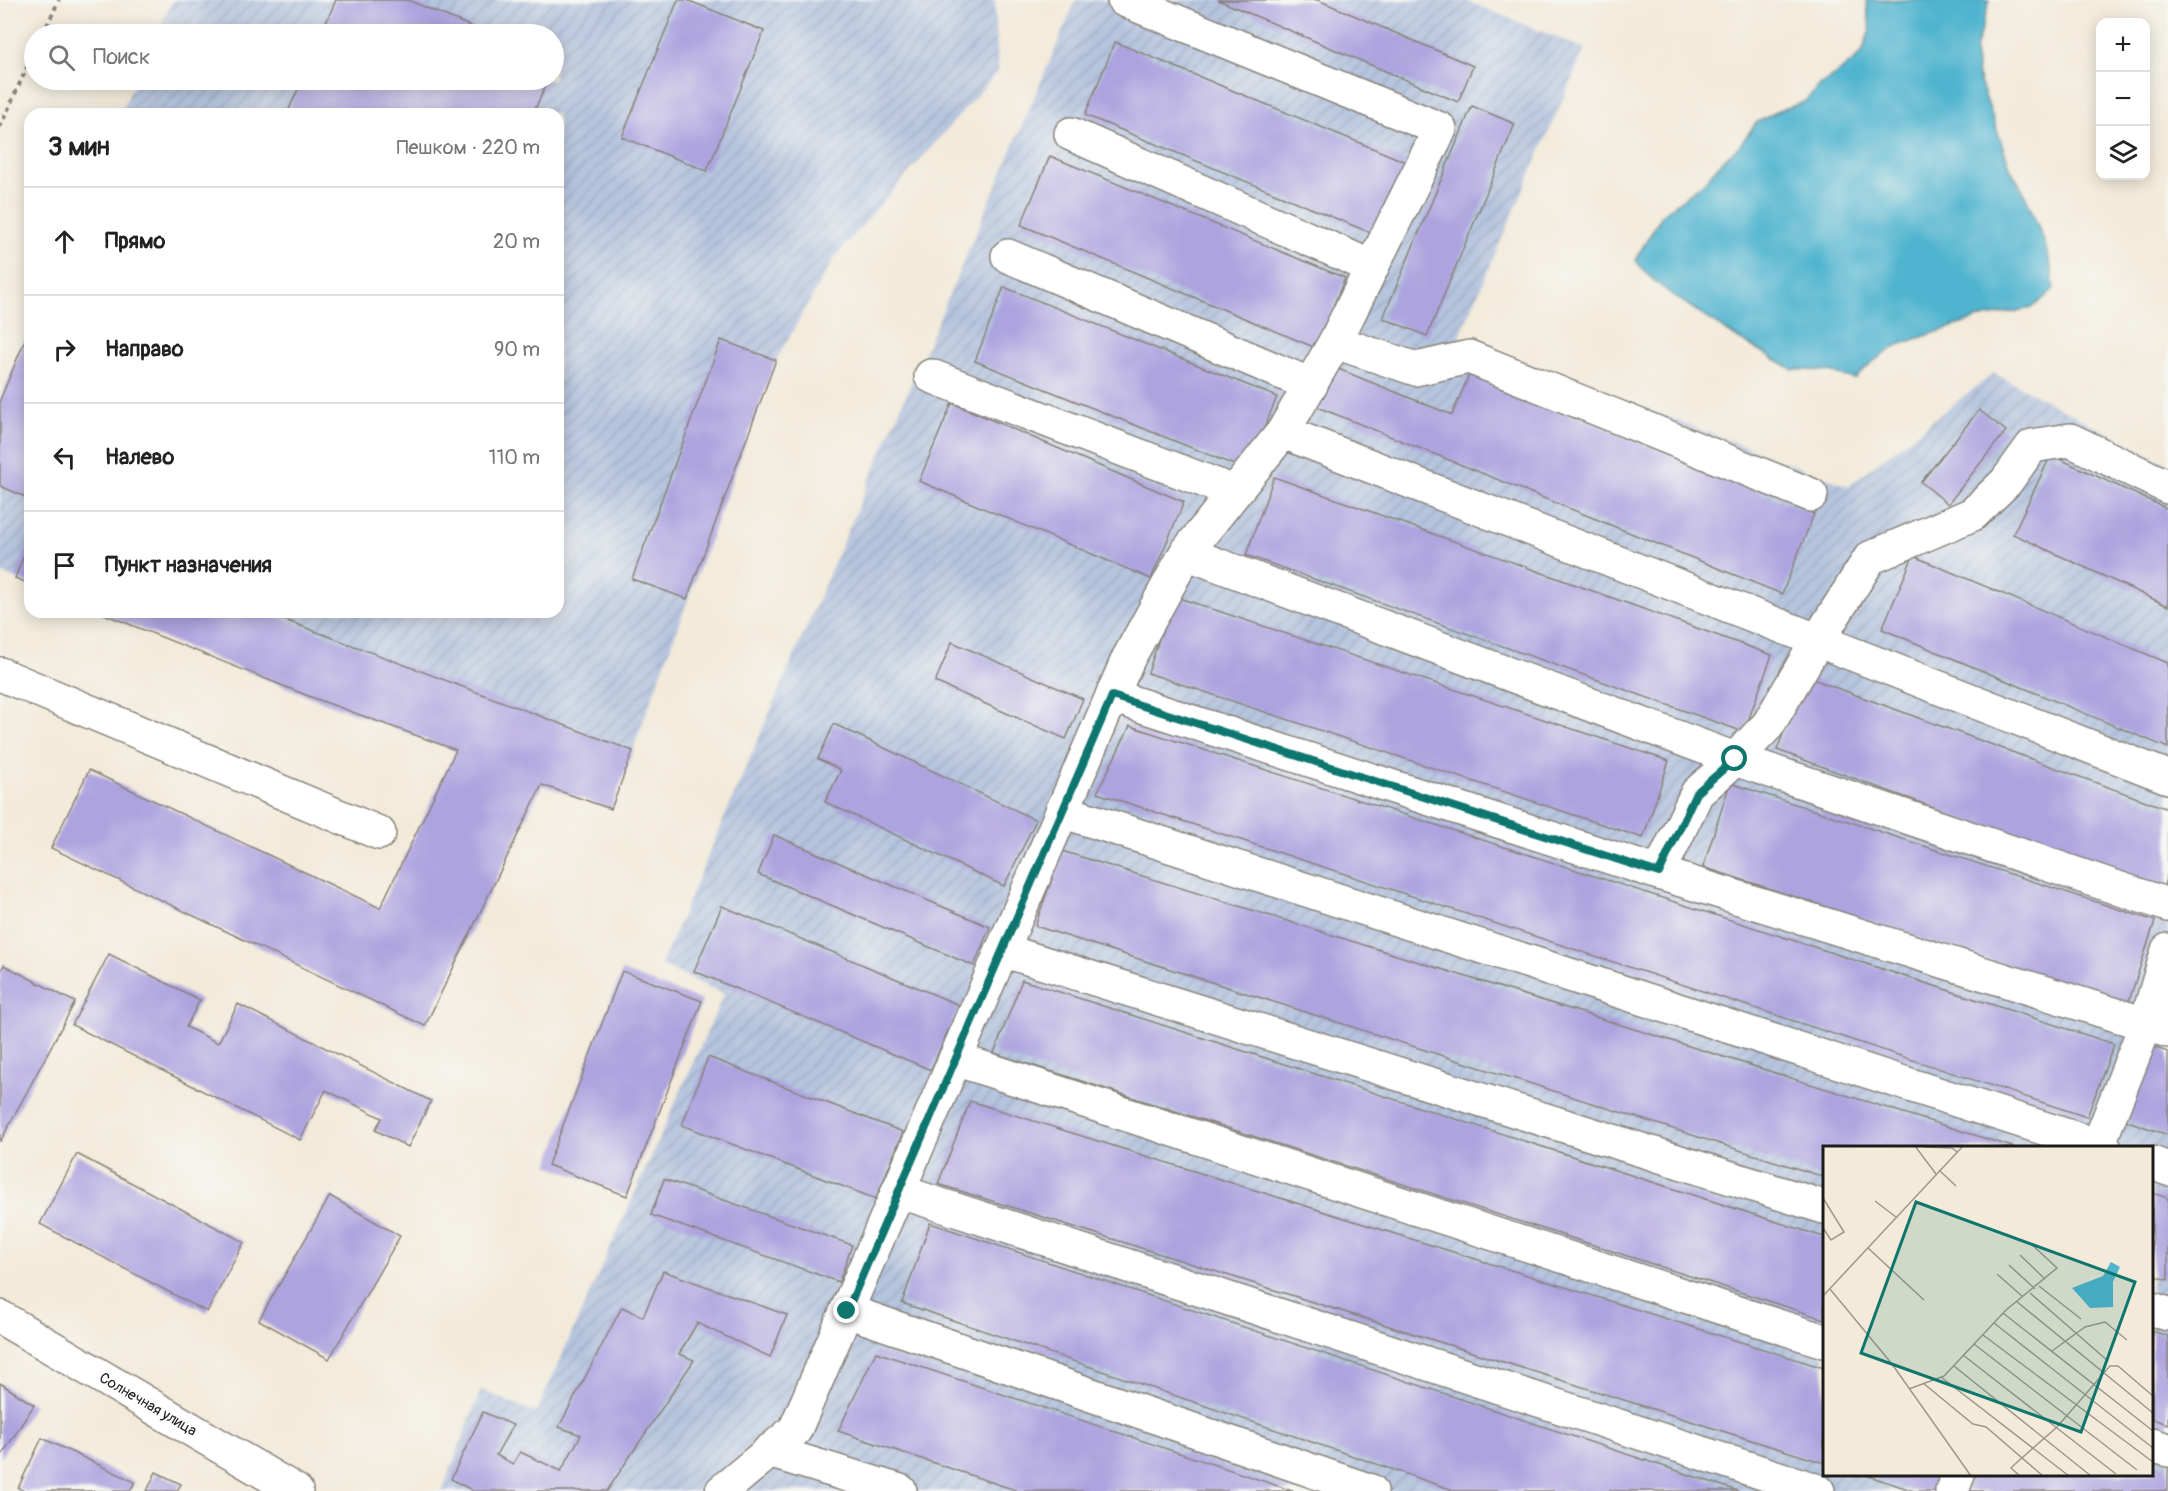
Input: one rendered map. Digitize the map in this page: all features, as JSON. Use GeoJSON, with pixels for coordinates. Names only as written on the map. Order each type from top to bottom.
{"type":"FeatureCollection","features":[{"type":"Feature","properties":{"kind":"street"},"geometry":{"type":"LineString","coordinates":[[723,1491],[795,1430],[1128,659],[1186,553],[1283,432],[1311,385],[1335,342],[1440,129],[1124,0]]}},
{"type":"Feature","properties":{"kind":"street"},"geometry":{"type":"LineString","coordinates":[[1071,134],[1372,267]]}},
{"type":"Feature","properties":{"kind":"street"},"geometry":{"type":"LineString","coordinates":[[1008,256],[1311,385]]}},
{"type":"Feature","properties":{"kind":"street"},"geometry":{"type":"LineString","coordinates":[[1335,342],[1416,369],[1469,357],[1811,495]]}},
{"type":"Feature","properties":{"kind":"street"},"geometry":{"type":"LineString","coordinates":[[932,376],[1234,492]]}},
{"type":"Feature","properties":{"kind":"street"},"geometry":{"type":"LineString","coordinates":[[1283,432],[2168,777]]}},
{"type":"Feature","properties":{"kind":"street"},"geometry":{"type":"LineString","coordinates":[[1659,873],[1696,793],[1735,759],[1768,725],[1870,558],[1974,514],[2006,483],[2032,446],[2070,440],[2168,487]]}},
{"type":"Feature","properties":{"kind":"street"},"geometry":{"type":"LineString","coordinates":[[1186,553],[1735,759],[2168,905]]}},
{"type":"Feature","properties":{"kind":"street"},"geometry":{"type":"LineString","coordinates":[[0,674],[379,833]]}},
{"type":"Feature","properties":{"kind":"street"},"geometry":{"type":"LineString","coordinates":[[1112,696],[1659,873],[2157,1028]]}},
{"type":"Feature","properties":{"kind":"street"},"geometry":{"type":"LineString","coordinates":[[1062,811],[2097,1146]]}},
{"type":"Feature","properties":{"kind":"street"},"geometry":{"type":"LineString","coordinates":[[1002,950],[1823,1207]]}},
{"type":"Feature","properties":{"kind":"street"},"geometry":{"type":"LineString","coordinates":[[2100,1146],[2157,1028],[2168,950]]}},
{"type":"Feature","properties":{"kind":"street"},"geometry":{"type":"LineString","coordinates":[[955,1059],[1823,1341]]}},
{"type":"Feature","properties":{"kind":"street"},"geometry":{"type":"LineString","coordinates":[[2153,1164],[2168,1169]]}},
{"type":"Feature","properties":{"kind":"street"},"geometry":{"type":"LineString","coordinates":[[898,1191],[1818,1491]]}},
{"type":"Feature","properties":{"kind":"street"},"geometry":{"type":"LineString","coordinates":[[2153,1310],[2168,1314]]}},
{"type":"Feature","properties":{"kind":"street"},"geometry":{"type":"LineString","coordinates":[[847,1311],[1371,1491]]}},
{"type":"Feature","properties":{"kind":"street","name":"Солнечная улица"},"geometry":{"type":"LineString","coordinates":[[0,1317],[296,1491]]}},
{"type":"Feature","properties":{"kind":"street"},"geometry":{"type":"LineString","coordinates":[[2153,1445],[2168,1450]]}},
{"type":"Feature","properties":{"kind":"street"},"geometry":{"type":"LineString","coordinates":[[770,1451],[900,1491]]}},
{"type":"Feature","properties":{"kind":"street"},"geometry":{"type":"LineString","coordinates":[[1952,1491],[1957,1476]]}},
{"type":"Feature","properties":{"kind":"path"},"geometry":{"type":"LineString","coordinates":[[48,24],[59,0]]}},
{"type":"Feature","properties":{"kind":"path"},"geometry":{"type":"LineString","coordinates":[[0,127],[24,74]]}},
{"type":"Feature","properties":{"kind":"shaded area"},"geometry":{"type":"Polygon","coordinates":[[[173,0],[995,0],[998,71],[834,258],[776,360],[611,809],[311,697],[114,618],[564,618],[564,108],[123,108],[131,90],[564,90],[564,24],[162,24],[173,0]]]}},
{"type":"Feature","properties":{"kind":"shaded area"},"geometry":{"type":"Polygon","coordinates":[[[1076,0],[1464,0],[1585,49],[1459,337],[1848,486],[1994,373],[2168,465],[2168,1491],[442,1491],[481,1390],[536,1413],[724,994],[661,965],[1076,0]]]}},
{"type":"Feature","properties":{"kind":"shaded area"},"geometry":{"type":"Polygon","coordinates":[[[24,342],[24,582],[0,573],[0,400],[24,342]]]}},
{"type":"Feature","properties":{"kind":"water"},"geometry":{"type":"Polygon","coordinates":[[[1866,0],[1990,0],[1975,50],[1978,76],[2011,170],[2024,192],[2044,241],[2054,289],[2032,308],[1976,319],[1898,345],[1874,361],[1854,379],[1826,371],[1792,369],[1739,339],[1671,294],[1650,277],[1635,260],[1662,215],[1704,182],[1740,145],[1756,123],[1778,111],[1804,102],[1821,84],[1862,53],[1870,29],[1866,0]]]}},
{"type":"Feature","properties":{"kind":"building"},"geometry":{"type":"Polygon","coordinates":[[[336,0],[408,0],[465,24],[325,24],[336,0]]]}},
{"type":"Feature","properties":{"kind":"building"},"geometry":{"type":"Polygon","coordinates":[[[678,0],[687,0],[764,31],[707,171],[622,137],[678,0]]]}},
{"type":"Feature","properties":{"kind":"building"},"geometry":{"type":"Polygon","coordinates":[[[1218,0],[1318,0],[1473,66],[1458,102],[1218,0]]]}},
{"type":"Feature","properties":{"kind":"building"},"geometry":{"type":"Polygon","coordinates":[[[1115,42],[1406,162],[1376,235],[1085,115],[1115,42]]]}},
{"type":"Feature","properties":{"kind":"building"},"geometry":{"type":"Polygon","coordinates":[[[298,90],[544,90],[536,108],[290,108],[298,90]]]}},
{"type":"Feature","properties":{"kind":"building"},"geometry":{"type":"Polygon","coordinates":[[[1472,106],[1515,124],[1427,336],[1383,318],[1472,106]]]}},
{"type":"Feature","properties":{"kind":"building"},"geometry":{"type":"Polygon","coordinates":[[[1050,156],[1345,278],[1316,348],[1021,225],[1050,156]]]}},
{"type":"Feature","properties":{"kind":"building"},"geometry":{"type":"Polygon","coordinates":[[[1004,287],[1277,397],[1247,470],[975,361],[1004,287]]]}},
{"type":"Feature","properties":{"kind":"building"},"geometry":{"type":"Polygon","coordinates":[[[721,340],[776,360],[687,599],[632,579],[721,340]]]}},
{"type":"Feature","properties":{"kind":"building"},"geometry":{"type":"Polygon","coordinates":[[[24,342],[24,496],[0,486],[0,400],[24,342]]]}},
{"type":"Feature","properties":{"kind":"building"},"geometry":{"type":"Polygon","coordinates":[[[1331,366],[1452,415],[1469,375],[1814,514],[1782,594],[1315,406],[1331,366]]]}},
{"type":"Feature","properties":{"kind":"building"},"geometry":{"type":"Polygon","coordinates":[[[952,403],[1184,502],[1151,579],[919,481],[952,403]]]}},
{"type":"Feature","properties":{"kind":"building"},"geometry":{"type":"Polygon","coordinates":[[[1979,410],[2006,431],[1948,504],[1921,482],[1979,410]]]}},
{"type":"Feature","properties":{"kind":"building"},"geometry":{"type":"Polygon","coordinates":[[[2051,455],[2168,509],[2168,606],[2013,534],[2051,455]]]}},
{"type":"Feature","properties":{"kind":"building"},"geometry":{"type":"Polygon","coordinates":[[[1274,477],[1772,655],[1744,732],[1246,555],[1274,477]]]}},
{"type":"Feature","properties":{"kind":"building"},"geometry":{"type":"Polygon","coordinates":[[[24,555],[24,582],[15,578],[24,555]]]}},
{"type":"Feature","properties":{"kind":"building"},"geometry":{"type":"Polygon","coordinates":[[[1913,556],[2168,663],[2168,748],[1882,629],[1913,556]]]}},
{"type":"Feature","properties":{"kind":"building"},"geometry":{"type":"Polygon","coordinates":[[[1173,596],[1669,761],[1643,838],[1148,673],[1173,596]]]}},
{"type":"Feature","properties":{"kind":"building"},"geometry":{"type":"Polygon","coordinates":[[[114,618],[280,618],[633,751],[611,809],[542,785],[425,1026],[51,848],[89,770],[380,908],[456,750],[311,697],[114,618]]]}},
{"type":"Feature","properties":{"kind":"building"},"geometry":{"type":"Polygon","coordinates":[[[952,642],[1083,699],[1066,739],[935,682],[952,642]]]}},
{"type":"Feature","properties":{"kind":"building"},"geometry":{"type":"Polygon","coordinates":[[[1804,676],[2168,809],[2168,873],[2162,891],[1777,750],[1804,676]]]}},
{"type":"Feature","properties":{"kind":"building"},"geometry":{"type":"Polygon","coordinates":[[[834,724],[1036,820],[1004,886],[825,802],[841,770],[818,759],[834,724]]]}},
{"type":"Feature","properties":{"kind":"building"},"geometry":{"type":"Polygon","coordinates":[[[1130,726],[2114,1044],[2087,1117],[1097,793],[1130,726]]]}},
{"type":"Feature","properties":{"kind":"building"},"geometry":{"type":"Polygon","coordinates":[[[1730,783],[2155,921],[2128,1004],[1703,867],[1730,783]]]}},
{"type":"Feature","properties":{"kind":"building"},"geometry":{"type":"Polygon","coordinates":[[[774,835],[990,927],[974,966],[758,874],[774,835]]]}},
{"type":"Feature","properties":{"kind":"building"},"geometry":{"type":"Polygon","coordinates":[[[1062,851],[2010,1146],[1823,1146],[1823,1177],[1035,926],[1062,851]]]}},
{"type":"Feature","properties":{"kind":"building"},"geometry":{"type":"Polygon","coordinates":[[[722,906],[959,1005],[931,1070],[694,971],[722,906]]]}},
{"type":"Feature","properties":{"kind":"building"},"geometry":{"type":"Polygon","coordinates":[[[109,954],[200,1000],[186,1027],[218,1043],[238,1004],[431,1101],[408,1147],[375,1130],[382,1118],[326,1090],[300,1140],[72,1025],[109,954]]]}},
{"type":"Feature","properties":{"kind":"building"},"geometry":{"type":"Polygon","coordinates":[[[4,965],[75,1002],[0,1142],[0,972],[4,965]]]}},
{"type":"Feature","properties":{"kind":"building"},"geometry":{"type":"Polygon","coordinates":[[[622,971],[702,1001],[627,1196],[548,1165],[622,971]]]}},
{"type":"Feature","properties":{"kind":"building"},"geometry":{"type":"Polygon","coordinates":[[[1022,980],[1823,1237],[1823,1319],[994,1053],[1022,980]]]}},
{"type":"Feature","properties":{"kind":"building"},"geometry":{"type":"Polygon","coordinates":[[[2148,1045],[2168,1052],[2168,1135],[2122,1119],[2148,1045]]]}},
{"type":"Feature","properties":{"kind":"building"},"geometry":{"type":"Polygon","coordinates":[[[708,1057],[903,1132],[876,1199],[682,1125],[708,1057]]]}},
{"type":"Feature","properties":{"kind":"building"},"geometry":{"type":"Polygon","coordinates":[[[970,1101],[1823,1368],[1823,1463],[938,1184],[970,1101]]]}},
{"type":"Feature","properties":{"kind":"building"},"geometry":{"type":"Polygon","coordinates":[[[77,1154],[244,1242],[207,1312],[40,1224],[77,1154]]]}},
{"type":"Feature","properties":{"kind":"building"},"geometry":{"type":"Polygon","coordinates":[[[664,1179],[852,1245],[839,1282],[651,1215],[664,1179]]]}},
{"type":"Feature","properties":{"kind":"building"},"geometry":{"type":"Polygon","coordinates":[[[2153,1193],[2168,1198],[2168,1280],[2153,1275],[2153,1193]]]}},
{"type":"Feature","properties":{"kind":"building"},"geometry":{"type":"Polygon","coordinates":[[[330,1196],[400,1236],[329,1359],[259,1320],[330,1196]]]}},
{"type":"Feature","properties":{"kind":"building"},"geometry":{"type":"Polygon","coordinates":[[[930,1223],[1738,1491],[1456,1491],[902,1303],[930,1223]]]}},
{"type":"Feature","properties":{"kind":"building"},"geometry":{"type":"Polygon","coordinates":[[[663,1271],[787,1315],[770,1357],[697,1323],[679,1354],[694,1360],[607,1491],[473,1491],[451,1479],[483,1412],[513,1425],[496,1455],[513,1464],[520,1452],[561,1471],[581,1435],[559,1427],[622,1307],[643,1317],[663,1271]]]}},
{"type":"Feature","properties":{"kind":"building"},"geometry":{"type":"Polygon","coordinates":[[[2153,1331],[2168,1336],[2168,1424],[2153,1419],[2153,1331]]]}},
{"type":"Feature","properties":{"kind":"building"},"geometry":{"type":"Polygon","coordinates":[[[876,1352],[1293,1491],[1018,1491],[838,1431],[876,1352]]]}},
{"type":"Feature","properties":{"kind":"building"},"geometry":{"type":"Polygon","coordinates":[[[0,1383],[34,1405],[0,1458],[0,1383]]]}},
{"type":"Feature","properties":{"kind":"building"},"geometry":{"type":"Polygon","coordinates":[[[42,1438],[135,1482],[130,1491],[24,1491],[18,1488],[42,1438]]]}},
{"type":"Feature","properties":{"kind":"building"},"geometry":{"type":"Polygon","coordinates":[[[2153,1462],[2168,1467],[2168,1491],[1969,1491],[1973,1476],[2153,1476],[2153,1462]]]}},
{"type":"Feature","properties":{"kind":"building"},"geometry":{"type":"Polygon","coordinates":[[[156,1472],[181,1484],[177,1491],[147,1491],[156,1472]]]}},
{"type":"Feature","properties":{"kind":"building"},"geometry":{"type":"Polygon","coordinates":[[[1869,1476],[1947,1476],[1943,1491],[1914,1491],[1869,1476]]]}},
{"type":"Feature","properties":{"kind":"route"},"geometry":{"type":"LineString","coordinates":[[847,1311],[1112,696],[1659,873],[1696,793],[1735,759]]}}]}
